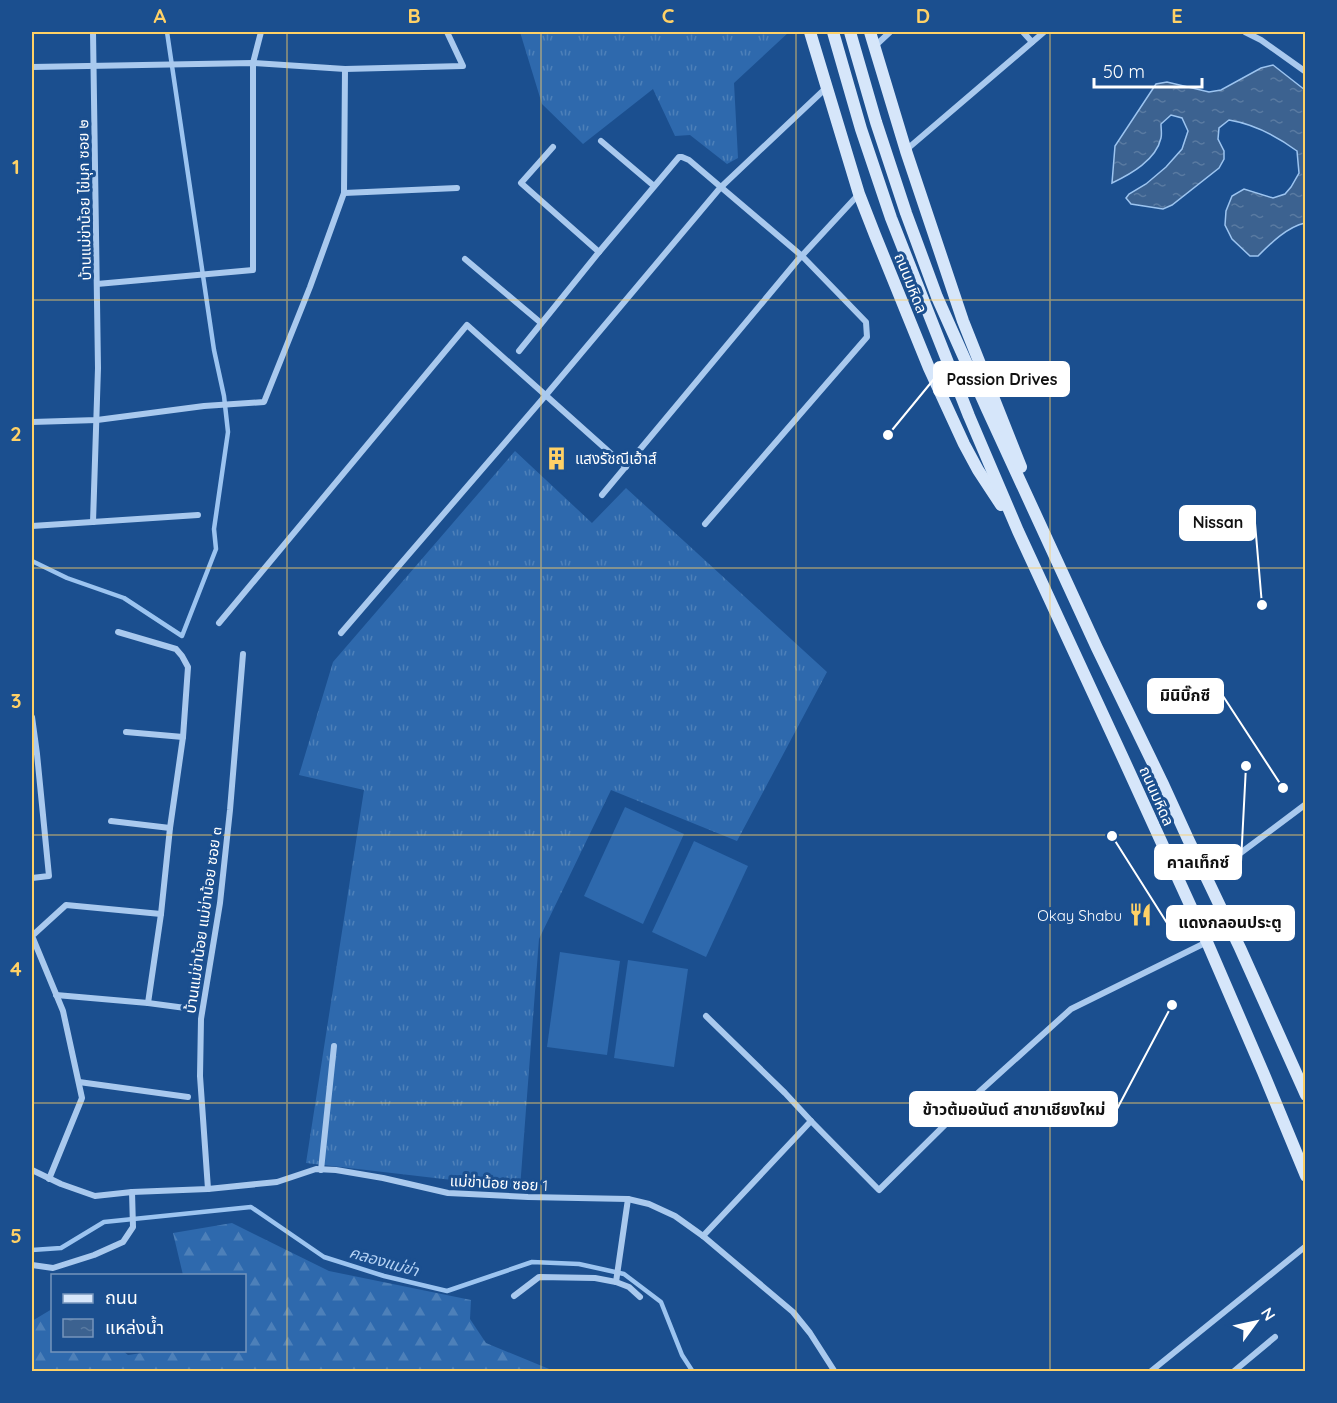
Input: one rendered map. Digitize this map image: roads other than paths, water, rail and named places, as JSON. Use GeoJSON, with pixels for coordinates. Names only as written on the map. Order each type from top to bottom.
{"type":"FeatureCollection","features":[{"type":"Feature","properties":{"kind":"main road","name":"ถนนมหิดล"},"geometry":{"type":"LineString","coordinates":[[810,32],[859,194],[929,368],[978,470],[1018,531]]}},
{"type":"Feature","properties":{"kind":"main road","name":"ถนนมหิดล"},"geometry":{"type":"LineString","coordinates":[[833,32],[861,129],[891,218],[969,416],[1018,531],[1207,942],[1305,1176]]}},
{"type":"Feature","properties":{"kind":"main road","name":"ถนนมหิดล"},"geometry":{"type":"LineString","coordinates":[[850,32],[879,132],[937,297],[1097,648],[1207,878],[1305,1095]]}},
{"type":"Feature","properties":{"kind":"main road","name":"ถนนมหิดล"},"geometry":{"type":"LineString","coordinates":[[870,32],[906,151],[963,321],[1014,445],[1045,533]]}},
{"type":"Feature","properties":{"kind":"street","name":"บ้านแม่ข่าน้อย ไข่มุก ซอย ๒"},"geometry":{"type":"LineString","coordinates":[[93,32],[98,368],[93,522]]}},
{"type":"Feature","properties":{"kind":"street"},"geometry":{"type":"LineString","coordinates":[[97,284],[253,270],[253,63],[261,32]]}},
{"type":"Feature","properties":{"kind":"street"},"geometry":{"type":"LineString","coordinates":[[32,67],[253,63],[345,69],[463,66],[447,32]]}},
{"type":"Feature","properties":{"kind":"street"},"geometry":{"type":"LineString","coordinates":[[874,47],[890,32]]}},
{"type":"Feature","properties":{"kind":"street"},"geometry":{"type":"LineString","coordinates":[[1023,32],[1032,42]]}},
{"type":"Feature","properties":{"kind":"street"},"geometry":{"type":"LineString","coordinates":[[906,151],[1044,32]]}},
{"type":"Feature","properties":{"kind":"street"},"geometry":{"type":"LineString","coordinates":[[1245,32],[1261,40],[1305,72]]}},
{"type":"Feature","properties":{"kind":"street"},"geometry":{"type":"LineString","coordinates":[[32,422],[97,420],[264,402],[310,287],[344,193],[345,69]]}},
{"type":"Feature","properties":{"kind":"street"},"geometry":{"type":"LineString","coordinates":[[341,633],[720,188],[826,88]]}},
{"type":"Feature","properties":{"kind":"street"},"geometry":{"type":"LineString","coordinates":[[601,141],[654,186]]}},
{"type":"Feature","properties":{"kind":"street"},"geometry":{"type":"LineString","coordinates":[[553,147],[520,183],[599,252]]}},
{"type":"Feature","properties":{"kind":"street"},"geometry":{"type":"LineString","coordinates":[[519,351],[676,159],[682,157],[689,160],[802,256],[867,322],[867,337],[705,524]]}},
{"type":"Feature","properties":{"kind":"street"},"geometry":{"type":"LineString","coordinates":[[344,193],[457,188]]}},
{"type":"Feature","properties":{"kind":"street"},"geometry":{"type":"LineString","coordinates":[[602,495],[802,256],[859,194]]}},
{"type":"Feature","properties":{"kind":"street"},"geometry":{"type":"LineString","coordinates":[[465,259],[541,323]]}},
{"type":"Feature","properties":{"kind":"street"},"geometry":{"type":"LineString","coordinates":[[219,623],[466,325],[626,467]]}},
{"type":"Feature","properties":{"kind":"street"},"geometry":{"type":"LineString","coordinates":[[32,526],[198,515]]}},
{"type":"Feature","properties":{"kind":"street"},"geometry":{"type":"LineString","coordinates":[[118,632],[176,649],[188,667],[183,737],[148,1003]]}},
{"type":"Feature","properties":{"kind":"street","name":"บ้านแม่ข่าน้อย แม่ข่าน้อย ซอย ๓"},"geometry":{"type":"LineString","coordinates":[[208,1189],[200,1076],[201,1019],[220,903],[243,654]]}},
{"type":"Feature","properties":{"kind":"street"},"geometry":{"type":"LineString","coordinates":[[32,717],[34,754],[49,876],[32,878]]}},
{"type":"Feature","properties":{"kind":"street"},"geometry":{"type":"LineString","coordinates":[[126,732],[183,737]]}},
{"type":"Feature","properties":{"kind":"street"},"geometry":{"type":"LineString","coordinates":[[1207,878],[1305,804]]}},
{"type":"Feature","properties":{"kind":"street"},"geometry":{"type":"LineString","coordinates":[[111,821],[170,828]]}},
{"type":"Feature","properties":{"kind":"street"},"geometry":{"type":"LineString","coordinates":[[49,1179],[82,1098],[63,1011],[32,936],[66,905],[161,914]]}},
{"type":"Feature","properties":{"kind":"street"},"geometry":{"type":"LineString","coordinates":[[706,1016],[879,1190],[969,1101],[1071,1009],[1207,942]]}},
{"type":"Feature","properties":{"kind":"street"},"geometry":{"type":"LineString","coordinates":[[56,995],[193,1009]]}},
{"type":"Feature","properties":{"kind":"street"},"geometry":{"type":"LineString","coordinates":[[321,1170],[334,1046]]}},
{"type":"Feature","properties":{"kind":"street"},"geometry":{"type":"LineString","coordinates":[[79,1082],[188,1097]]}},
{"type":"Feature","properties":{"kind":"street"},"geometry":{"type":"LineString","coordinates":[[703,1236],[811,1121]]}},
{"type":"Feature","properties":{"kind":"street","name":"แม่ข่าน้อย ซอย 1"},"geometry":{"type":"LineString","coordinates":[[32,1170],[49,1179],[95,1196],[277,1182],[316,1169],[383,1178],[448,1193],[628,1199],[650,1204],[675,1216],[703,1236],[793,1312],[835,1371]]}},
{"type":"Feature","properties":{"kind":"street"},"geometry":{"type":"LineString","coordinates":[[32,1265],[53,1268],[94,1255],[123,1242],[133,1227],[132,1192]]}},
{"type":"Feature","properties":{"kind":"street"},"geometry":{"type":"LineString","coordinates":[[616,1282],[628,1199]]}},
{"type":"Feature","properties":{"kind":"street"},"geometry":{"type":"LineString","coordinates":[[1150,1371],[1305,1246]]}},
{"type":"Feature","properties":{"kind":"street"},"geometry":{"type":"LineString","coordinates":[[514,1296],[539,1277],[595,1278],[616,1282],[629,1287],[640,1297]]}},
{"type":"Feature","properties":{"kind":"street"},"geometry":{"type":"LineString","coordinates":[[1233,1371],[1275,1337]]}},
{"type":"Feature","properties":{"kind":"water"},"geometry":{"type":"Polygon","coordinates":[[[1273,65],[1305,90],[1305,223],[1286,232],[1258,256],[1250,256],[1232,239],[1225,225],[1226,211],[1232,196],[1244,189],[1273,198],[1285,194],[1299,173],[1297,151],[1265,132],[1229,120],[1219,128],[1218,139],[1224,151],[1224,159],[1219,168],[1172,205],[1163,209],[1131,204],[1126,198],[1166,167],[1182,149],[1188,131],[1182,118],[1171,115],[1161,124],[1161,138],[1154,153],[1135,171],[1112,183],[1115,146],[1156,84],[1167,82],[1209,92],[1221,90],[1261,68],[1273,65]]]}},
{"type":"Feature","properties":{"kind":"waterway"},"geometry":{"type":"LineString","coordinates":[[32,561],[67,578],[124,598],[182,636],[216,549],[214,529],[228,432],[167,32]]}},
{"type":"Feature","properties":{"kind":"waterway","name":"คลองแม่ข่า"},"geometry":{"type":"LineString","coordinates":[[32,1250],[61,1248],[104,1222],[251,1207],[324,1257],[384,1276],[447,1291],[532,1262],[579,1264],[624,1274],[661,1302],[682,1355],[693,1372]]}},
{"type":"Feature","properties":{"kind":"place","name":"Passion Drives"},"geometry":{"type":"Point","coordinates":[888,435]}},
{"type":"Feature","properties":{"kind":"place","name":"แสงรัชณีเฮ้าส์"},"geometry":{"type":"Point","coordinates":[557,458]}},
{"type":"Feature","properties":{"kind":"place","name":"Nissan"},"geometry":{"type":"Point","coordinates":[1262,605]}},
{"type":"Feature","properties":{"kind":"place","name":"คาลเท็กซ์"},"geometry":{"type":"Point","coordinates":[1246,766]}},
{"type":"Feature","properties":{"kind":"place","name":"มินิบิ๊กซี"},"geometry":{"type":"Point","coordinates":[1283,788]}},
{"type":"Feature","properties":{"kind":"place","name":"แดงกลอนประตู"},"geometry":{"type":"Point","coordinates":[1112,836]}},
{"type":"Feature","properties":{"kind":"place","name":"Okay Shabu"},"geometry":{"type":"Point","coordinates":[1140,915]}},
{"type":"Feature","properties":{"kind":"place","name":"ข้าวต้มอนันต์ สาขาเชียงใหม่"},"geometry":{"type":"Point","coordinates":[1172,1005]}}]}
